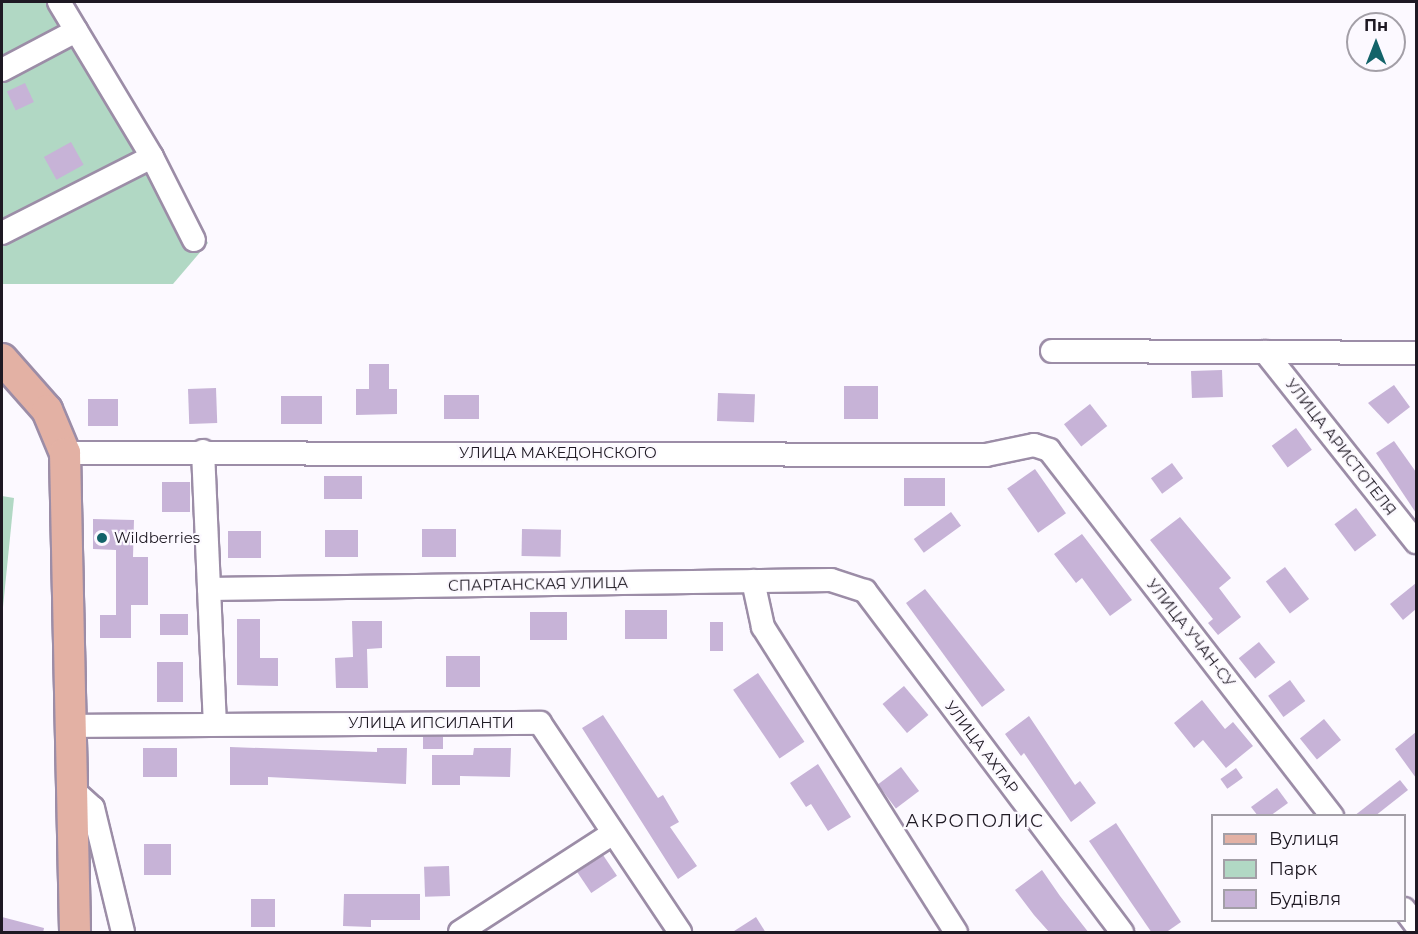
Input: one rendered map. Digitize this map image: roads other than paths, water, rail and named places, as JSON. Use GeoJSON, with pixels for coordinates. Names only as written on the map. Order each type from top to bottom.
{"type":"FeatureCollection","features":[{"type":"Feature","properties":{"kind":"main road"},"geometry":{"type":"LineString","coordinates":[[2,359],[47,410],[65,453],[74,791],[75,933]]}},
{"type":"Feature","properties":{"kind":"street"},"geometry":{"type":"LineString","coordinates":[[59,2],[152,157],[194,240]]}},
{"type":"Feature","properties":{"kind":"street"},"geometry":{"type":"LineString","coordinates":[[2,70],[76,31]]}},
{"type":"Feature","properties":{"kind":"street"},"geometry":{"type":"LineString","coordinates":[[2,233],[152,157]]}},
{"type":"Feature","properties":{"kind":"street"},"geometry":{"type":"LineString","coordinates":[[1052,351],[1416,353]]}},
{"type":"Feature","properties":{"kind":"street","name":"УЛИЦА АРИСТОТЕЛЯ"},"geometry":{"type":"LineString","coordinates":[[1265,352],[1416,542]]}},
{"type":"Feature","properties":{"kind":"street","name":"УЛИЦА МАКЕДОНСКОГО"},"geometry":{"type":"LineString","coordinates":[[65,453],[202,451],[986,455],[1025,446],[1049,450]]}},
{"type":"Feature","properties":{"kind":"street","name":"УЛИЦА УЧАН-СУ"},"geometry":{"type":"LineString","coordinates":[[1049,450],[1330,814]]}},
{"type":"Feature","properties":{"kind":"street"},"geometry":{"type":"LineString","coordinates":[[202,451],[215,723]]}},
{"type":"Feature","properties":{"kind":"street","name":"СПАРТАНСКАЯ УЛИЦА"},"geometry":{"type":"LineString","coordinates":[[209,588],[831,580],[865,591]]}},
{"type":"Feature","properties":{"kind":"street"},"geometry":{"type":"LineString","coordinates":[[753,581],[763,627],[956,933]]}},
{"type":"Feature","properties":{"kind":"street","name":"УЛИЦА АХТАР"},"geometry":{"type":"LineString","coordinates":[[865,591],[1122,933]]}},
{"type":"Feature","properties":{"kind":"street","name":"УЛИЦА ИПСИЛАНТИ"},"geometry":{"type":"LineString","coordinates":[[71,726],[215,723],[540,723],[680,933]]}},
{"type":"Feature","properties":{"kind":"street"},"geometry":{"type":"LineString","coordinates":[[74,791],[93,808],[123,933]]}},
{"type":"Feature","properties":{"kind":"street"},"geometry":{"type":"LineString","coordinates":[[460,933],[613,833]]}},
{"type":"Feature","properties":{"kind":"street"},"geometry":{"type":"LineString","coordinates":[[1406,912],[1416,925]]}},
{"type":"Feature","properties":{"kind":"place","name":"Wildberries"},"geometry":{"type":"Point","coordinates":[102,538]}},
{"type":"Feature","properties":{"kind":"district","name":"АКРОПОЛИС"},"geometry":{"type":"Point","coordinates":[975,821]}}]}
